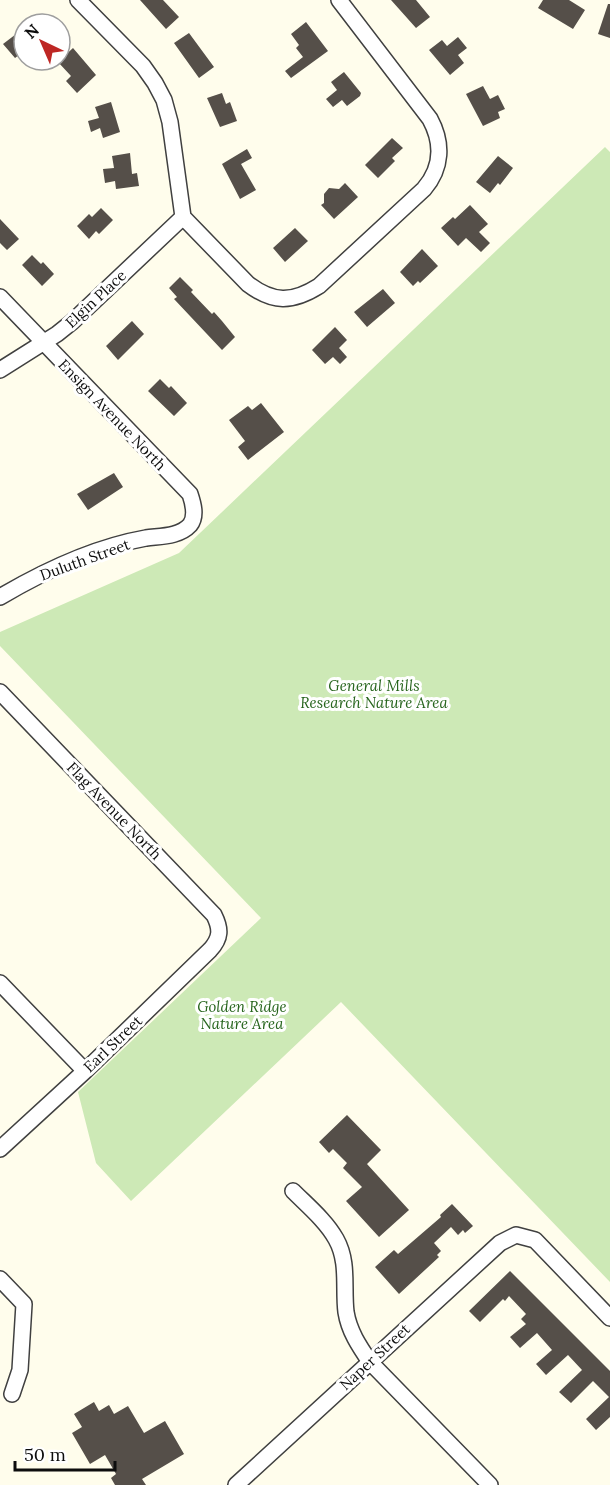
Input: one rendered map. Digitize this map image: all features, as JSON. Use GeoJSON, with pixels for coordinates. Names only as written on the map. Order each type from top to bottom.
{"type":"FeatureCollection","features":[{"type":"Feature","properties":{"kind":"street"},"geometry":{"type":"LineString","coordinates":[[78,0],[143,66],[164,100],[170,122],[183,217],[248,284],[259,292],[281,299],[304,295],[319,286],[424,189],[432,180],[439,157],[438,137],[430,119],[339,0]]}},
{"type":"Feature","properties":{"kind":"street","name":"Elgin Place"},"geometry":{"type":"LineString","coordinates":[[0,370],[72,322],[183,217]]}},
{"type":"Feature","properties":{"kind":"street","name":"Ensign Avenue North"},"geometry":{"type":"LineString","coordinates":[[0,297],[190,494],[194,506],[193,518],[189,526],[174,534]]}},
{"type":"Feature","properties":{"kind":"street","name":"Duluth Street"},"geometry":{"type":"LineString","coordinates":[[0,597],[51,570],[102,550],[145,538],[174,534]]}},
{"type":"Feature","properties":{"kind":"street","name":"Flag Avenue North"},"geometry":{"type":"LineString","coordinates":[[0,692],[214,915],[219,924],[220,934]]}},
{"type":"Feature","properties":{"kind":"street","name":"Earl Street"},"geometry":{"type":"LineString","coordinates":[[0,1149],[85,1071],[210,950],[220,934]]}},
{"type":"Feature","properties":{"kind":"street"},"geometry":{"type":"LineString","coordinates":[[0,983],[85,1071]]}},
{"type":"Feature","properties":{"kind":"street"},"geometry":{"type":"LineString","coordinates":[[293,1191],[318,1215],[337,1240],[346,1273],[346,1313],[355,1340],[370,1362],[490,1485]]}},
{"type":"Feature","properties":{"kind":"street","name":"Naper Street"},"geometry":{"type":"LineString","coordinates":[[236,1485],[500,1243],[516,1234],[535,1240],[610,1318]]}},
{"type":"Feature","properties":{"kind":"street"},"geometry":{"type":"LineString","coordinates":[[0,1279],[24,1304],[20,1370],[12,1394]]}},
{"type":"Feature","properties":{"kind":"green space","name":"General Mills Research Nature Area"},"geometry":{"type":"Polygon","coordinates":[[[605,147],[610,152],[610,1282],[341,1002],[131,1201],[96,1163],[78,1092],[261,918],[0,646],[0,632],[179,553],[605,147]]]}},
{"type":"Feature","properties":{"kind":"building"},"geometry":{"type":"Polygon","coordinates":[[[140,0],[163,0],[179,17],[166,29],[140,0]]]}},
{"type":"Feature","properties":{"kind":"building"},"geometry":{"type":"Polygon","coordinates":[[[391,0],[416,0],[430,17],[416,28],[391,0]]]}},
{"type":"Feature","properties":{"kind":"building"},"geometry":{"type":"Polygon","coordinates":[[[543,0],[569,0],[585,10],[573,29],[538,8],[543,0]]]}},
{"type":"Feature","properties":{"kind":"building"},"geometry":{"type":"Polygon","coordinates":[[[608,4],[610,4],[610,38],[598,34],[608,4]]]}},
{"type":"Feature","properties":{"kind":"building"},"geometry":{"type":"Polygon","coordinates":[[[306,22],[328,51],[291,78],[285,71],[303,57],[296,48],[299,45],[291,34],[306,22]]]}},
{"type":"Feature","properties":{"kind":"building"},"geometry":{"type":"Polygon","coordinates":[[[189,33],[214,67],[199,78],[174,43],[189,33]]]}},
{"type":"Feature","properties":{"kind":"building"},"geometry":{"type":"Polygon","coordinates":[[[12,37],[12,54],[3,44],[12,37]]]}},
{"type":"Feature","properties":{"kind":"building"},"geometry":{"type":"Polygon","coordinates":[[[458,37],[467,48],[458,55],[464,63],[450,75],[429,50],[442,40],[447,46],[458,37]]]}},
{"type":"Feature","properties":{"kind":"building"},"geometry":{"type":"Polygon","coordinates":[[[72,49],[96,75],[77,93],[66,81],[71,76],[67,72],[72,72],[72,49]]]}},
{"type":"Feature","properties":{"kind":"building"},"geometry":{"type":"Polygon","coordinates":[[[344,72],[361,93],[347,106],[342,100],[333,107],[326,99],[337,90],[331,82],[344,72]]]}},
{"type":"Feature","properties":{"kind":"building"},"geometry":{"type":"Polygon","coordinates":[[[483,86],[490,99],[498,95],[505,109],[498,112],[500,118],[483,126],[466,94],[483,86]]]}},
{"type":"Feature","properties":{"kind":"building"},"geometry":{"type":"Polygon","coordinates":[[[222,93],[226,104],[230,102],[237,121],[220,127],[207,98],[222,93]]]}},
{"type":"Feature","properties":{"kind":"building"},"geometry":{"type":"Polygon","coordinates":[[[111,102],[120,132],[103,138],[100,128],[91,132],[88,121],[99,118],[95,107],[111,102]]]}},
{"type":"Feature","properties":{"kind":"building"},"geometry":{"type":"Polygon","coordinates":[[[392,138],[403,148],[392,158],[395,161],[378,178],[365,165],[392,138]]]}},
{"type":"Feature","properties":{"kind":"building"},"geometry":{"type":"Polygon","coordinates":[[[247,149],[252,158],[241,164],[256,190],[240,199],[222,164],[247,149]]]}},
{"type":"Feature","properties":{"kind":"building"},"geometry":{"type":"Polygon","coordinates":[[[130,153],[132,174],[137,173],[139,186],[116,189],[115,181],[105,183],[103,169],[114,168],[112,156],[130,153]]]}},
{"type":"Feature","properties":{"kind":"building"},"geometry":{"type":"Polygon","coordinates":[[[498,156],[513,168],[500,185],[498,183],[490,193],[476,182],[498,156]]]}},
{"type":"Feature","properties":{"kind":"building"},"geometry":{"type":"Polygon","coordinates":[[[345,183],[358,197],[334,219],[321,205],[324,203],[324,194],[329,188],[339,189],[345,183]]]}},
{"type":"Feature","properties":{"kind":"building"},"geometry":{"type":"Polygon","coordinates":[[[470,205],[488,224],[479,232],[490,243],[481,252],[466,238],[458,246],[441,228],[470,205]]]}},
{"type":"Feature","properties":{"kind":"building"},"geometry":{"type":"Polygon","coordinates":[[[101,208],[113,220],[99,234],[96,231],[89,239],[77,226],[89,214],[92,217],[101,208]]]}},
{"type":"Feature","properties":{"kind":"building"},"geometry":{"type":"Polygon","coordinates":[[[0,219],[19,239],[7,250],[0,243],[0,219]]]}},
{"type":"Feature","properties":{"kind":"building"},"geometry":{"type":"Polygon","coordinates":[[[295,228],[308,241],[285,262],[273,248],[295,228]]]}},
{"type":"Feature","properties":{"kind":"building"},"geometry":{"type":"Polygon","coordinates":[[[422,249],[438,266],[420,283],[418,281],[413,286],[400,272],[422,249]]]}},
{"type":"Feature","properties":{"kind":"building"},"geometry":{"type":"Polygon","coordinates":[[[32,255],[41,264],[43,262],[54,274],[42,286],[22,265],[32,255]]]}},
{"type":"Feature","properties":{"kind":"building"},"geometry":{"type":"Polygon","coordinates":[[[180,277],[193,290],[191,292],[212,314],[214,312],[235,337],[222,350],[174,299],[177,297],[169,288],[180,277]]]}},
{"type":"Feature","properties":{"kind":"building"},"geometry":{"type":"Polygon","coordinates":[[[383,289],[395,303],[367,327],[354,312],[383,289]]]}},
{"type":"Feature","properties":{"kind":"building"},"geometry":{"type":"Polygon","coordinates":[[[132,321],[144,334],[118,360],[106,346],[132,321]]]}},
{"type":"Feature","properties":{"kind":"building"},"geometry":{"type":"Polygon","coordinates":[[[335,327],[347,340],[339,348],[347,357],[340,364],[333,357],[325,364],[312,350],[335,327]]]}},
{"type":"Feature","properties":{"kind":"building"},"geometry":{"type":"Polygon","coordinates":[[[160,379],[169,388],[171,386],[187,403],[174,416],[148,391],[160,379]]]}},
{"type":"Feature","properties":{"kind":"building"},"geometry":{"type":"Polygon","coordinates":[[[261,403],[284,432],[248,460],[238,447],[245,441],[229,420],[248,406],[252,410],[261,403]]]}},
{"type":"Feature","properties":{"kind":"building"},"geometry":{"type":"Polygon","coordinates":[[[114,473],[123,487],[88,510],[77,494],[114,473]]]}},
{"type":"Feature","properties":{"kind":"building"},"geometry":{"type":"Polygon","coordinates":[[[347,1115],[381,1150],[367,1164],[409,1210],[379,1237],[346,1201],[362,1187],[343,1168],[347,1163],[333,1149],[329,1153],[319,1142],[347,1115]]]}},
{"type":"Feature","properties":{"kind":"building"},"geometry":{"type":"Polygon","coordinates":[[[452,1204],[473,1226],[465,1233],[463,1230],[458,1235],[451,1227],[434,1243],[441,1251],[437,1255],[439,1257],[399,1294],[375,1267],[394,1250],[398,1254],[441,1217],[440,1215],[452,1204]]]}},
{"type":"Feature","properties":{"kind":"building"},"geometry":{"type":"Polygon","coordinates":[[[510,1271],[610,1371],[610,1417],[596,1430],[586,1419],[609,1397],[593,1381],[571,1403],[559,1392],[582,1370],[568,1355],[546,1375],[536,1364],[552,1350],[537,1333],[520,1348],[510,1337],[526,1324],[521,1319],[526,1314],[509,1296],[480,1322],[469,1311],[510,1271]]]}},
{"type":"Feature","properties":{"kind":"building"},"geometry":{"type":"Polygon","coordinates":[[[94,1402],[99,1411],[109,1405],[114,1414],[128,1406],[144,1433],[165,1421],[184,1454],[142,1479],[146,1485],[115,1485],[111,1478],[116,1474],[105,1455],[90,1464],[72,1433],[82,1427],[74,1414],[94,1402]]]}},
{"type":"Feature","properties":{"kind":"park label","name":"Golden Ridge Nature Area"},"geometry":{"type":"Point","coordinates":[242,1016]}}]}
